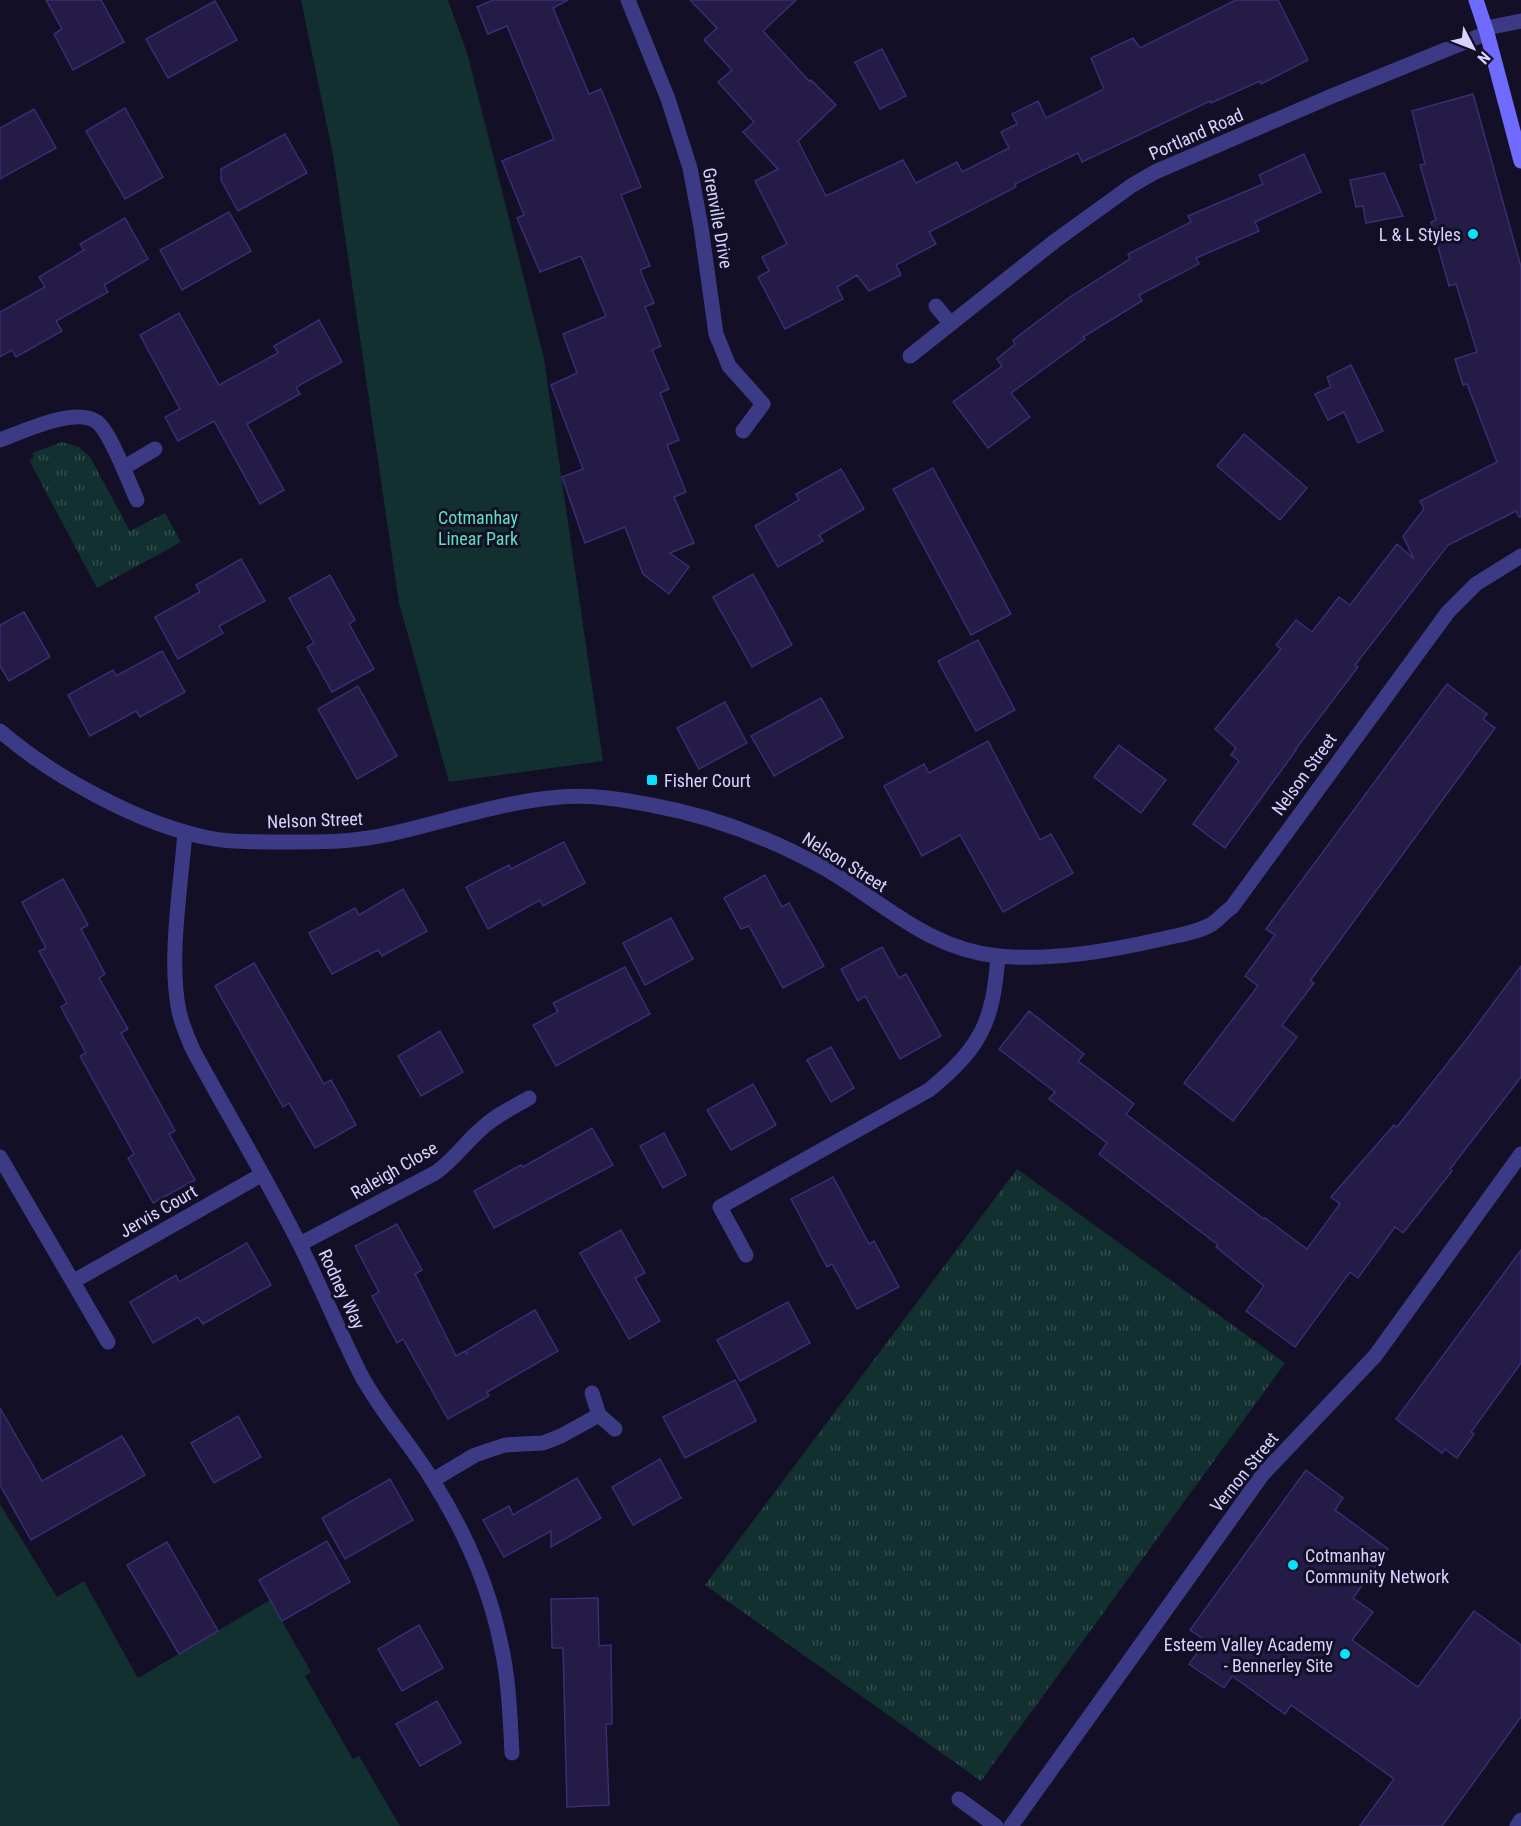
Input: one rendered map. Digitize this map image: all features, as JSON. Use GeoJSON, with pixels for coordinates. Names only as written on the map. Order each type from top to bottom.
{"type":"FeatureCollection","features":[{"type":"Feature","properties":{"kind":"street","name":"Grenville Drive"},"geometry":{"type":"LineString","coordinates":[[628,0],[668,99],[690,168],[716,334],[729,366],[764,404],[742,430]]}},
{"type":"Feature","properties":{"kind":"street"},"geometry":{"type":"LineString","coordinates":[[1476,0],[1521,161]]}},
{"type":"Feature","properties":{"kind":"street","name":"Portland Road"},"geometry":{"type":"LineString","coordinates":[[910,356],[1106,203],[1155,172],[1486,31],[1521,21]]}},
{"type":"Feature","properties":{"kind":"street"},"geometry":{"type":"LineString","coordinates":[[936,306],[950,323]]}},
{"type":"Feature","properties":{"kind":"street"},"geometry":{"type":"LineString","coordinates":[[0,440],[51,422],[78,416],[90,417],[99,423],[138,500]]}},
{"type":"Feature","properties":{"kind":"street"},"geometry":{"type":"LineString","coordinates":[[123,468],[155,449]]}},
{"type":"Feature","properties":{"kind":"street","name":"Nelson Street"},"geometry":{"type":"LineString","coordinates":[[0,731],[60,776],[129,810],[207,838],[230,842],[349,841],[381,836],[473,813],[560,797],[621,800],[654,805],[719,822],[785,847],[828,870],[921,932],[956,945],[998,956],[1038,957],[1120,948],[1194,932],[1213,923],[1232,907],[1448,612],[1476,584],[1521,556]]}},
{"type":"Feature","properties":{"kind":"street","name":"Rodney Way"},"geometry":{"type":"LineString","coordinates":[[185,832],[174,959],[178,1008],[193,1050],[300,1244],[360,1374],[414,1450],[455,1518],[491,1605],[501,1644],[508,1686],[512,1753]]}},
{"type":"Feature","properties":{"kind":"street"},"geometry":{"type":"LineString","coordinates":[[746,1255],[720,1207],[929,1090],[952,1071],[970,1052],[982,1033],[991,1011],[998,956]]}},
{"type":"Feature","properties":{"kind":"street","name":"Raleigh Close"},"geometry":{"type":"LineString","coordinates":[[300,1244],[435,1173],[450,1163],[492,1120],[529,1098]]}},
{"type":"Feature","properties":{"kind":"street","name":"Vernon Street"},"geometry":{"type":"LineString","coordinates":[[1011,1826],[1263,1474],[1375,1356],[1521,1154]]}},
{"type":"Feature","properties":{"kind":"street"},"geometry":{"type":"LineString","coordinates":[[0,1157],[108,1342]]}},
{"type":"Feature","properties":{"kind":"street","name":"Jervis Court"},"geometry":{"type":"LineString","coordinates":[[74,1281],[261,1175]]}},
{"type":"Feature","properties":{"kind":"street"},"geometry":{"type":"LineString","coordinates":[[592,1393],[599,1415],[615,1429]]}},
{"type":"Feature","properties":{"kind":"street"},"geometry":{"type":"LineString","coordinates":[[433,1480],[484,1451],[506,1445],[543,1443],[599,1415]]}},
{"type":"Feature","properties":{"kind":"street"},"geometry":{"type":"LineString","coordinates":[[959,1799],[996,1826]]}},
{"type":"Feature","properties":{"kind":"street"},"geometry":{"type":"LineString","coordinates":[[1517,1826],[1521,1820]]}},
{"type":"Feature","properties":{"kind":"green space","name":"Cotmanhay Linear Park"},"geometry":{"type":"Polygon","coordinates":[[[301,0],[448,0],[468,56],[544,359],[603,761],[449,782],[399,603],[333,155],[301,0]]]}},
{"type":"Feature","properties":{"kind":"green space"},"geometry":{"type":"Polygon","coordinates":[[[62,442],[79,447],[90,457],[130,531],[165,513],[181,542],[97,588],[29,460],[34,457],[32,453],[62,442]]]}},
{"type":"Feature","properties":{"kind":"green space"},"geometry":{"type":"Polygon","coordinates":[[[1017,1169],[1285,1363],[981,1781],[705,1585],[1017,1169]]]}},
{"type":"Feature","properties":{"kind":"green space"},"geometry":{"type":"Polygon","coordinates":[[[0,1504],[57,1597],[84,1581],[138,1678],[270,1600],[311,1672],[305,1676],[353,1759],[359,1756],[400,1826],[0,1826],[0,1504]]]}},
{"type":"Feature","properties":{"kind":"building"},"geometry":{"type":"Polygon","coordinates":[[[46,0],[101,0],[124,42],[73,70],[54,34],[62,29],[46,0]]]}},
{"type":"Feature","properties":{"kind":"building"},"geometry":{"type":"Polygon","coordinates":[[[493,0],[568,0],[553,8],[589,94],[601,89],[641,187],[621,195],[650,266],[640,270],[654,303],[645,307],[661,346],[652,350],[669,389],[660,393],[679,440],[667,445],[686,492],[674,497],[694,543],[670,553],[689,567],[669,594],[643,574],[625,527],[585,543],[562,477],[583,469],[551,385],[577,373],[563,334],[606,316],[581,256],[540,272],[517,218],[524,215],[502,161],[554,139],[507,26],[488,34],[477,7],[493,0]]]}},
{"type":"Feature","properties":{"kind":"building"},"geometry":{"type":"Polygon","coordinates":[[[690,0],[796,0],[763,31],[810,82],[811,80],[836,105],[798,141],[826,196],[903,160],[916,183],[957,162],[962,172],[1009,148],[1001,132],[1017,124],[1012,114],[1038,101],[1046,118],[1104,89],[1091,58],[1133,38],[1140,48],[1236,0],[1278,0],[1308,60],[1261,84],[1260,81],[1211,103],[1210,101],[1082,162],[1078,153],[1015,184],[1016,187],[929,232],[936,244],[896,265],[901,275],[869,291],[857,275],[837,287],[843,299],[785,329],[758,277],[769,271],[762,257],[787,244],[755,181],[778,169],[743,132],[754,122],[718,82],[732,70],[704,40],[717,28],[690,0]]]}},
{"type":"Feature","properties":{"kind":"building"},"geometry":{"type":"Polygon","coordinates":[[[215,1],[237,40],[168,78],[146,39],[215,1]]]}},
{"type":"Feature","properties":{"kind":"building"},"geometry":{"type":"Polygon","coordinates":[[[882,49],[906,96],[880,109],[855,62],[882,49]]]}},
{"type":"Feature","properties":{"kind":"building"},"geometry":{"type":"Polygon","coordinates":[[[1473,94],[1521,267],[1521,517],[1516,511],[1448,545],[1355,665],[1358,667],[1225,848],[1193,824],[1239,761],[1231,755],[1236,748],[1215,729],[1281,649],[1276,645],[1296,620],[1312,632],[1339,597],[1350,605],[1397,544],[1414,559],[1403,536],[1424,509],[1420,501],[1497,462],[1467,384],[1463,385],[1455,359],[1477,352],[1456,284],[1449,286],[1431,222],[1436,220],[1420,165],[1425,164],[1412,111],[1473,94]]]}},
{"type":"Feature","properties":{"kind":"building"},"geometry":{"type":"Polygon","coordinates":[[[125,108],[163,177],[125,199],[86,131],[125,108]]]}},
{"type":"Feature","properties":{"kind":"building"},"geometry":{"type":"Polygon","coordinates":[[[34,109],[56,148],[0,179],[0,128],[34,109]]]}},
{"type":"Feature","properties":{"kind":"building"},"geometry":{"type":"Polygon","coordinates":[[[285,134],[307,173],[238,211],[221,180],[221,169],[285,134]]]}},
{"type":"Feature","properties":{"kind":"building"},"geometry":{"type":"Polygon","coordinates":[[[1304,154],[1321,192],[1255,222],[1259,231],[1196,258],[1199,264],[1139,295],[1142,301],[1083,337],[1085,339],[1011,393],[1030,417],[988,448],[953,402],[1002,366],[997,359],[1015,344],[1013,340],[1070,297],[1130,259],[1128,254],[1191,222],[1188,216],[1263,184],[1259,175],[1304,154]]]}},
{"type":"Feature","properties":{"kind":"building"},"geometry":{"type":"Polygon","coordinates":[[[1384,173],[1403,216],[1366,223],[1363,206],[1356,207],[1350,180],[1384,173]]]}},
{"type":"Feature","properties":{"kind":"building"},"geometry":{"type":"Polygon","coordinates":[[[229,212],[251,251],[182,290],[160,250],[229,212]]]}},
{"type":"Feature","properties":{"kind":"building"},"geometry":{"type":"Polygon","coordinates":[[[125,218],[148,259],[104,285],[108,292],[56,321],[62,331],[16,357],[12,350],[0,357],[0,312],[45,287],[39,277],[84,250],[80,244],[125,218]]]}},
{"type":"Feature","properties":{"kind":"building"},"geometry":{"type":"Polygon","coordinates":[[[179,313],[219,385],[278,353],[274,346],[319,320],[342,362],[296,387],[300,394],[247,424],[284,490],[260,504],[214,421],[178,441],[165,417],[180,409],[140,335],[179,313]]]}},
{"type":"Feature","properties":{"kind":"building"},"geometry":{"type":"Polygon","coordinates":[[[1351,365],[1383,431],[1358,443],[1344,412],[1328,420],[1315,394],[1331,387],[1327,377],[1351,365]]]}},
{"type":"Feature","properties":{"kind":"building"},"geometry":{"type":"Polygon","coordinates":[[[1244,434],[1307,488],[1280,520],[1217,466],[1244,434]]]}},
{"type":"Feature","properties":{"kind":"building"},"geometry":{"type":"Polygon","coordinates":[[[933,468],[1011,614],[971,635],[893,489],[933,468]]]}},
{"type":"Feature","properties":{"kind":"building"},"geometry":{"type":"Polygon","coordinates":[[[841,469],[864,509],[819,535],[823,541],[778,567],[755,526],[799,500],[796,494],[841,469]]]}},
{"type":"Feature","properties":{"kind":"building"},"geometry":{"type":"Polygon","coordinates":[[[241,559],[265,601],[219,626],[223,633],[178,659],[155,617],[200,592],[196,585],[241,559]]]}},
{"type":"Feature","properties":{"kind":"building"},"geometry":{"type":"Polygon","coordinates":[[[753,574],[792,645],[752,667],[713,597],[753,574]]]}},
{"type":"Feature","properties":{"kind":"building"},"geometry":{"type":"Polygon","coordinates":[[[330,575],[355,620],[349,624],[374,669],[332,692],[307,647],[314,643],[289,598],[330,575]]]}},
{"type":"Feature","properties":{"kind":"building"},"geometry":{"type":"Polygon","coordinates":[[[24,612],[50,657],[9,681],[0,666],[0,625],[24,612]]]}},
{"type":"Feature","properties":{"kind":"building"},"geometry":{"type":"Polygon","coordinates":[[[978,640],[1015,710],[976,731],[938,661],[978,640]]]}},
{"type":"Feature","properties":{"kind":"building"},"geometry":{"type":"Polygon","coordinates":[[[162,651],[185,692],[140,717],[136,711],[90,736],[68,695],[113,670],[116,676],[162,651]]]}},
{"type":"Feature","properties":{"kind":"building"},"geometry":{"type":"Polygon","coordinates":[[[1447,684],[1487,714],[1483,719],[1495,728],[1310,981],[1314,983],[1282,1025],[1297,1037],[1233,1121],[1184,1083],[1258,986],[1245,976],[1275,935],[1266,929],[1447,684]]]}},
{"type":"Feature","properties":{"kind":"building"},"geometry":{"type":"Polygon","coordinates":[[[358,686],[397,756],[357,779],[318,709],[358,686]]]}},
{"type":"Feature","properties":{"kind":"building"},"geometry":{"type":"Polygon","coordinates":[[[821,698],[843,737],[774,776],[751,736],[821,698]]]}},
{"type":"Feature","properties":{"kind":"building"},"geometry":{"type":"Polygon","coordinates":[[[725,702],[747,743],[699,769],[677,728],[725,702]]]}},
{"type":"Feature","properties":{"kind":"building"},"geometry":{"type":"Polygon","coordinates":[[[988,741],[1040,840],[1051,834],[1073,873],[1003,912],[960,835],[922,856],[884,786],[924,764],[929,773],[988,741]]]}},
{"type":"Feature","properties":{"kind":"building"},"geometry":{"type":"Polygon","coordinates":[[[1119,745],[1166,780],[1141,813],[1094,777],[1119,745]]]}},
{"type":"Feature","properties":{"kind":"building"},"geometry":{"type":"Polygon","coordinates":[[[564,842],[585,883],[543,906],[540,900],[488,929],[466,887],[509,865],[511,869],[564,842]]]}},
{"type":"Feature","properties":{"kind":"building"},"geometry":{"type":"Polygon","coordinates":[[[765,875],[782,907],[789,903],[824,966],[783,988],[749,926],[741,929],[724,898],[765,875]]]}},
{"type":"Feature","properties":{"kind":"building"},"geometry":{"type":"Polygon","coordinates":[[[63,879],[88,925],[81,929],[105,974],[99,978],[128,1029],[121,1033],[175,1131],[169,1134],[195,1180],[153,1203],[128,1158],[134,1154],[80,1056],[86,1053],[61,1007],[67,1003],[39,951],[46,948],[22,902],[63,879]]]}},
{"type":"Feature","properties":{"kind":"building"},"geometry":{"type":"Polygon","coordinates":[[[403,889],[427,931],[382,956],[378,950],[332,974],[309,933],[355,908],[359,915],[403,889]]]}},
{"type":"Feature","properties":{"kind":"building"},"geometry":{"type":"Polygon","coordinates":[[[671,918],[693,959],[645,985],[623,943],[671,918]]]}},
{"type":"Feature","properties":{"kind":"building"},"geometry":{"type":"Polygon","coordinates":[[[882,947],[899,978],[906,974],[941,1036],[900,1059],[865,996],[858,1001],[841,969],[882,947]]]}},
{"type":"Feature","properties":{"kind":"building"},"geometry":{"type":"Polygon","coordinates":[[[254,963],[324,1084],[331,1080],[356,1125],[315,1148],[289,1103],[283,1107],[215,986],[254,963]]]}},
{"type":"Feature","properties":{"kind":"building"},"geometry":{"type":"Polygon","coordinates":[[[1521,966],[1521,1077],[1403,1233],[1395,1227],[1358,1278],[1350,1272],[1295,1347],[1246,1311],[1264,1286],[1216,1247],[1218,1245],[1099,1154],[1107,1143],[1049,1099],[1055,1092],[999,1049],[1029,1011],[1084,1054],[1078,1061],[1134,1104],[1126,1114],[1307,1249],[1340,1204],[1331,1197],[1394,1125],[1397,1127],[1521,966]]]}},
{"type":"Feature","properties":{"kind":"building"},"geometry":{"type":"Polygon","coordinates":[[[625,967],[650,1014],[556,1066],[533,1025],[558,1012],[553,1003],[625,967]]]}},
{"type":"Feature","properties":{"kind":"building"},"geometry":{"type":"Polygon","coordinates":[[[440,1031],[463,1072],[421,1096],[398,1056],[440,1031]]]}},
{"type":"Feature","properties":{"kind":"building"},"geometry":{"type":"Polygon","coordinates":[[[831,1047],[854,1088],[831,1102],[807,1060],[831,1047]]]}},
{"type":"Feature","properties":{"kind":"building"},"geometry":{"type":"Polygon","coordinates":[[[753,1084],[776,1125],[731,1150],[707,1110],[753,1084]]]}},
{"type":"Feature","properties":{"kind":"building"},"geometry":{"type":"Polygon","coordinates":[[[592,1128],[613,1165],[494,1228],[474,1191],[521,1165],[523,1167],[592,1128]]]}},
{"type":"Feature","properties":{"kind":"building"},"geometry":{"type":"Polygon","coordinates":[[[664,1133],[686,1175],[663,1188],[640,1146],[664,1133]]]}},
{"type":"Feature","properties":{"kind":"building"},"geometry":{"type":"Polygon","coordinates":[[[833,1177],[869,1244],[874,1241],[899,1287],[857,1309],[832,1264],[827,1267],[791,1199],[833,1177]]]}},
{"type":"Feature","properties":{"kind":"building"},"geometry":{"type":"Polygon","coordinates":[[[397,1224],[422,1270],[415,1274],[456,1356],[465,1351],[467,1355],[467,1350],[535,1310],[558,1351],[487,1392],[489,1396],[448,1419],[403,1339],[397,1343],[372,1296],[379,1292],[355,1246],[397,1224]]]}},
{"type":"Feature","properties":{"kind":"building"},"geometry":{"type":"Polygon","coordinates":[[[621,1230],[645,1273],[635,1278],[660,1321],[629,1339],[580,1253],[621,1230]]]}},
{"type":"Feature","properties":{"kind":"building"},"geometry":{"type":"Polygon","coordinates":[[[247,1243],[271,1285],[203,1324],[198,1317],[153,1343],[130,1302],[176,1275],[179,1282],[247,1243]]]}},
{"type":"Feature","properties":{"kind":"building"},"geometry":{"type":"Polygon","coordinates":[[[1521,1250],[1521,1363],[1471,1432],[1474,1434],[1457,1458],[1445,1449],[1442,1453],[1396,1419],[1521,1250]]]}},
{"type":"Feature","properties":{"kind":"building"},"geometry":{"type":"Polygon","coordinates":[[[788,1302],[810,1343],[740,1381],[717,1340],[788,1302]]]}},
{"type":"Feature","properties":{"kind":"building"},"geometry":{"type":"Polygon","coordinates":[[[735,1380],[756,1421],[685,1458],[663,1417],[735,1380]]]}},
{"type":"Feature","properties":{"kind":"building"},"geometry":{"type":"Polygon","coordinates":[[[0,1408],[42,1481],[122,1436],[145,1475],[31,1540],[0,1485],[0,1408]]]}},
{"type":"Feature","properties":{"kind":"building"},"geometry":{"type":"Polygon","coordinates":[[[238,1416],[261,1457],[214,1483],[191,1443],[238,1416]]]}},
{"type":"Feature","properties":{"kind":"building"},"geometry":{"type":"Polygon","coordinates":[[[660,1459],[681,1498],[633,1525],[612,1487],[660,1459]]]}},
{"type":"Feature","properties":{"kind":"building"},"geometry":{"type":"Polygon","coordinates":[[[1306,1470],[1343,1498],[1335,1510],[1388,1549],[1353,1598],[1373,1612],[1352,1640],[1418,1687],[1474,1611],[1521,1645],[1521,1717],[1442,1826],[1360,1826],[1394,1779],[1291,1705],[1285,1714],[1232,1676],[1224,1688],[1189,1664],[1206,1641],[1190,1630],[1306,1470]]]}},
{"type":"Feature","properties":{"kind":"building"},"geometry":{"type":"Polygon","coordinates":[[[577,1478],[601,1518],[551,1547],[551,1531],[504,1557],[483,1520],[509,1506],[513,1515],[577,1478]]]}},
{"type":"Feature","properties":{"kind":"building"},"geometry":{"type":"Polygon","coordinates":[[[390,1479],[413,1520],[345,1559],[322,1518],[390,1479]]]}},
{"type":"Feature","properties":{"kind":"building"},"geometry":{"type":"Polygon","coordinates":[[[327,1541],[350,1582],[282,1621],[259,1580],[327,1541]]]}},
{"type":"Feature","properties":{"kind":"building"},"geometry":{"type":"Polygon","coordinates":[[[167,1542],[218,1631],[179,1654],[127,1565],[167,1542]]]}},
{"type":"Feature","properties":{"kind":"building"},"geometry":{"type":"Polygon","coordinates":[[[598,1598],[599,1646],[611,1645],[612,1724],[606,1724],[609,1805],[567,1807],[563,1648],[552,1648],[551,1599],[598,1598]]]}},
{"type":"Feature","properties":{"kind":"building"},"geometry":{"type":"Polygon","coordinates":[[[419,1625],[443,1668],[402,1691],[378,1649],[419,1625]]]}},
{"type":"Feature","properties":{"kind":"building"},"geometry":{"type":"Polygon","coordinates":[[[437,1701],[461,1743],[420,1766],[396,1724],[437,1701]]]}},
{"type":"Feature","properties":{"kind":"place","name":"L & L Styles"},"geometry":{"type":"Point","coordinates":[1473,234]}},
{"type":"Feature","properties":{"kind":"place","name":"Fisher Court"},"geometry":{"type":"Point","coordinates":[652,780]}},
{"type":"Feature","properties":{"kind":"place","name":"Cotmanhay Community Network"},"geometry":{"type":"Point","coordinates":[1293,1565]}},
{"type":"Feature","properties":{"kind":"place","name":"Esteem Valley Academy - Bennerley Site"},"geometry":{"type":"Point","coordinates":[1345,1654]}}]}
